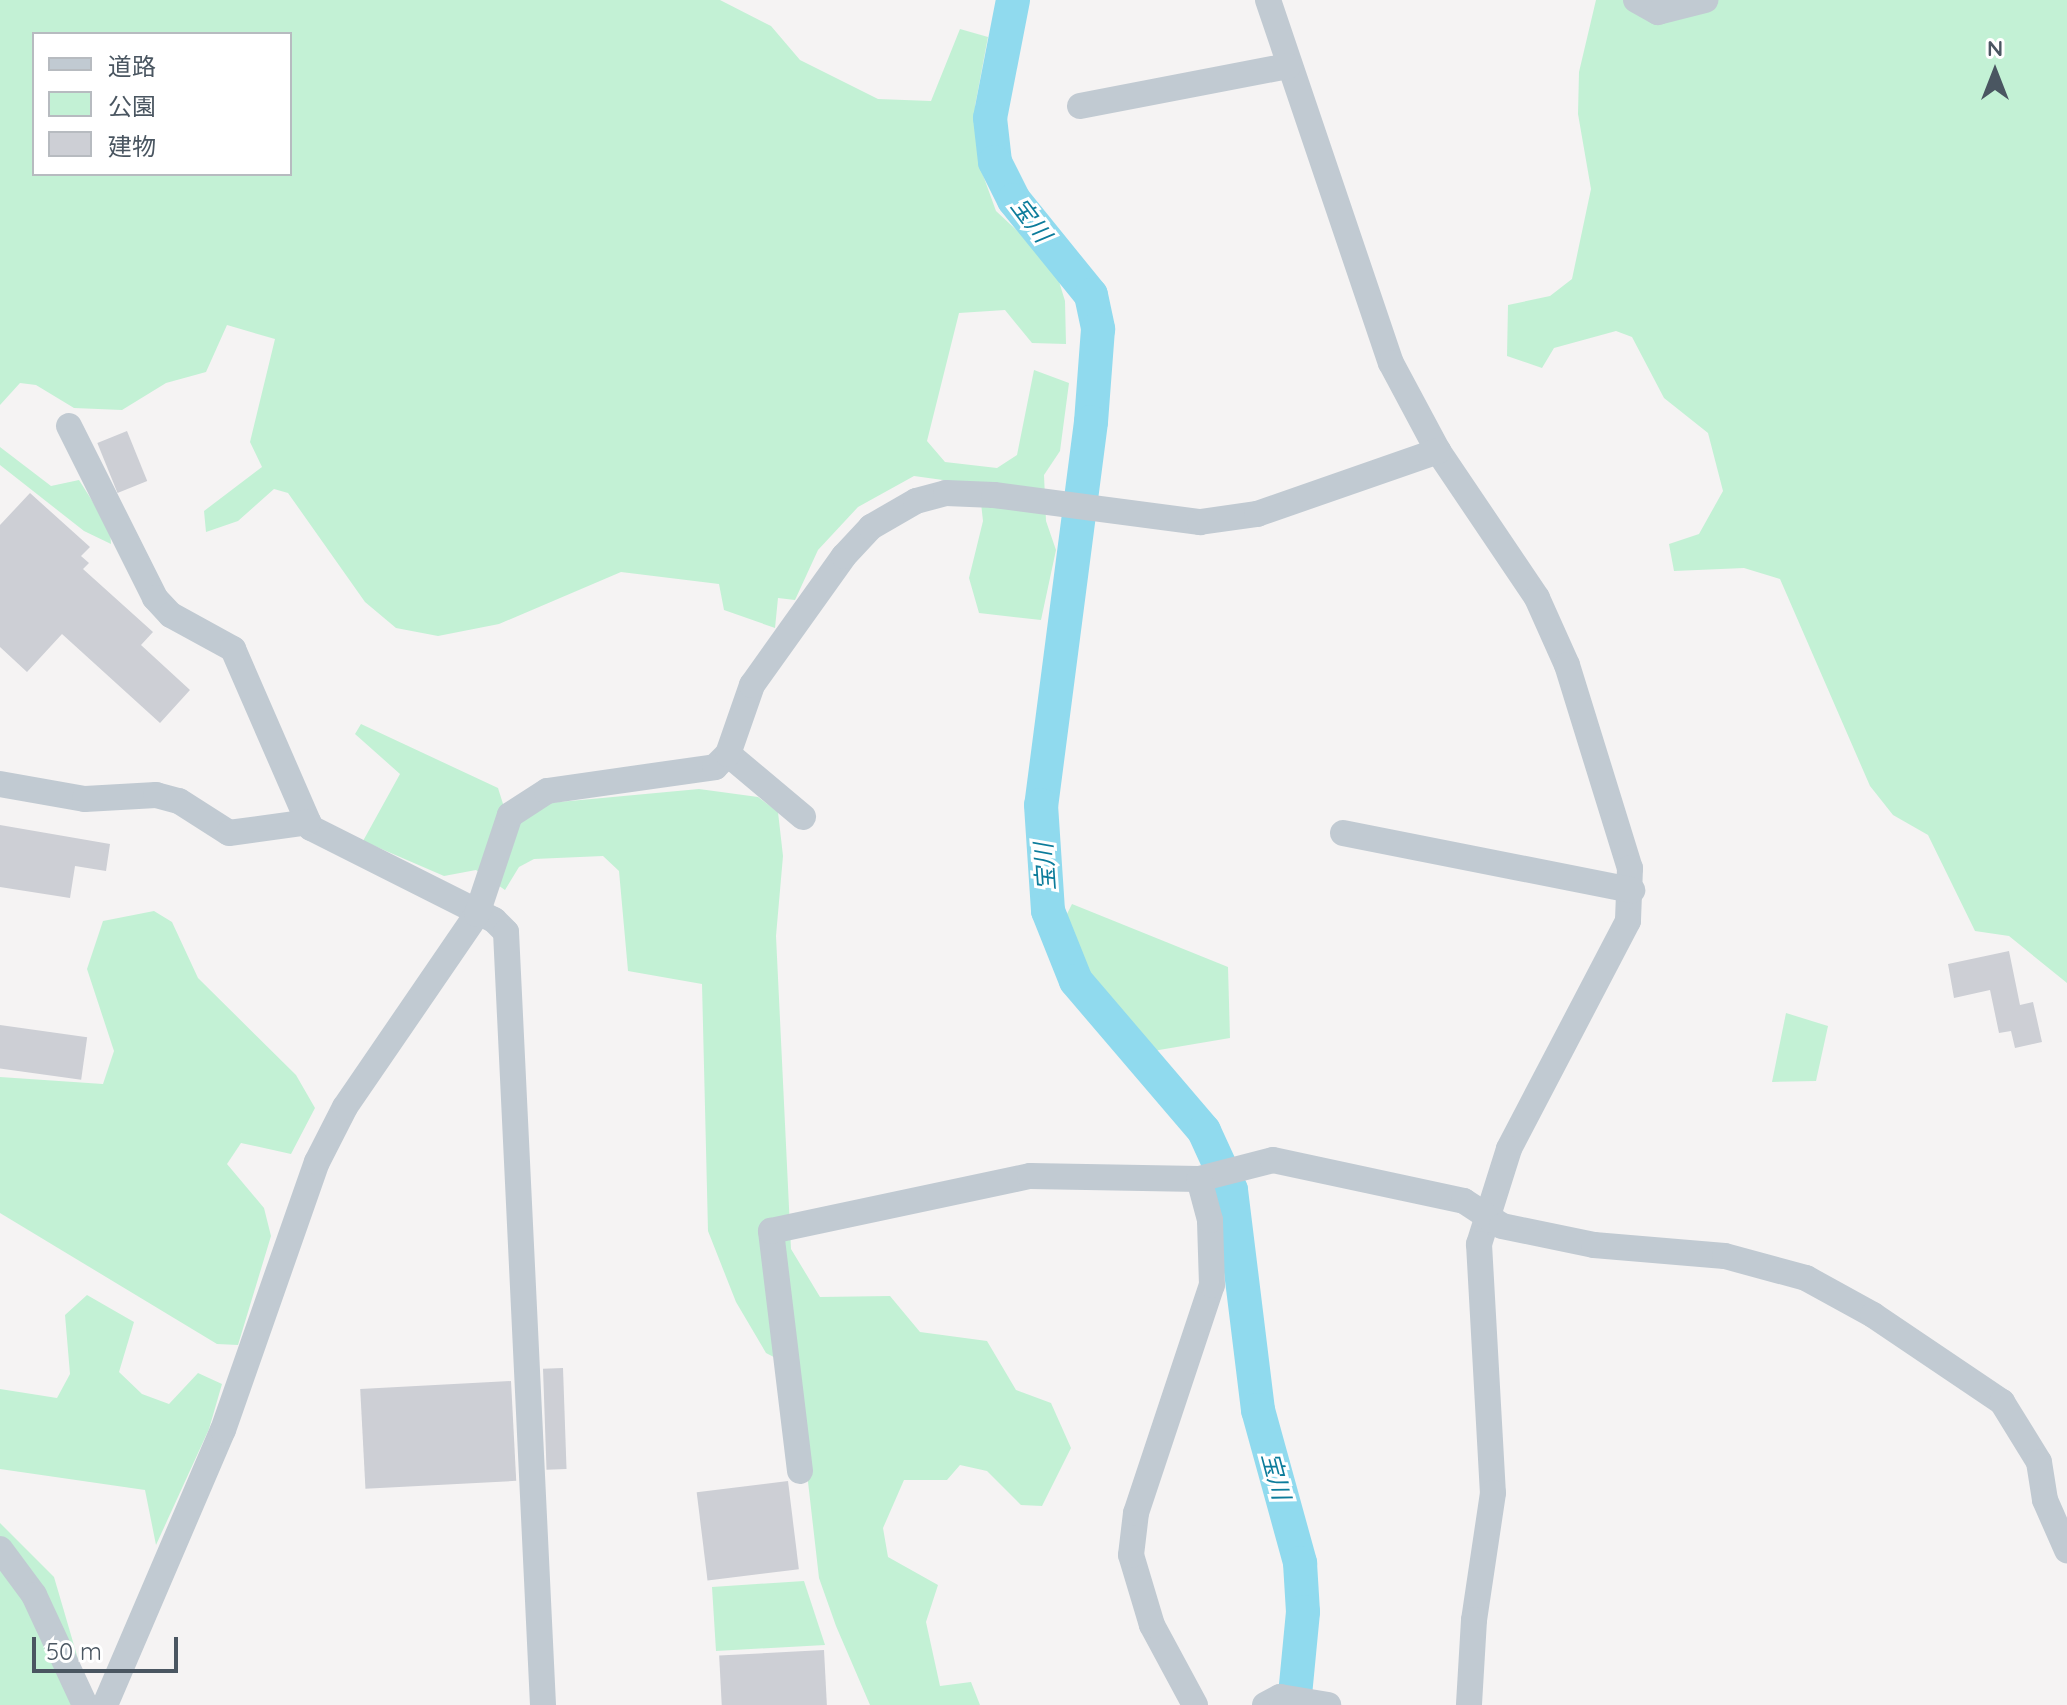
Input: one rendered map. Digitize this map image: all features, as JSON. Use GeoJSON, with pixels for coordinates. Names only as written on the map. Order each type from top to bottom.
{"type":"FeatureCollection","features":[{"type":"Feature","properties":{"kind":"street"},"geometry":{"type":"LineString","coordinates":[[1268,0],[1391,363],[1438,451],[1514,557],[1555,636],[1625,840],[1632,890],[1615,954],[1509,1149],[1479,1244],[1493,1493],[1474,1620],[1469,1705]]}},
{"type":"Feature","properties":{"kind":"street"},"geometry":{"type":"LineString","coordinates":[[1636,0],[1658,12],[1705,0]]}},
{"type":"Feature","properties":{"kind":"street"},"geometry":{"type":"LineString","coordinates":[[1080,106],[1288,66]]}},
{"type":"Feature","properties":{"kind":"street"},"geometry":{"type":"LineString","coordinates":[[69,426],[155,598],[171,615],[233,649],[308,822]]}},
{"type":"Feature","properties":{"kind":"street"},"geometry":{"type":"LineString","coordinates":[[105,1705],[223,1430],[317,1162],[345,1107],[477,914],[499,838],[510,815],[529,798],[690,774],[715,767],[728,754],[752,685],[844,556],[871,527],[916,501],[946,493],[1173,521],[1257,514],[1438,451]]}},
{"type":"Feature","properties":{"kind":"street"},"geometry":{"type":"LineString","coordinates":[[728,754],[803,817]]}},
{"type":"Feature","properties":{"kind":"street"},"geometry":{"type":"LineString","coordinates":[[0,784],[85,799],[156,795],[179,801],[229,833],[308,822],[506,932],[543,1705]]}},
{"type":"Feature","properties":{"kind":"street"},"geometry":{"type":"LineString","coordinates":[[1343,833],[1632,890]]}},
{"type":"Feature","properties":{"kind":"street"},"geometry":{"type":"LineString","coordinates":[[800,1471],[771,1231],[1030,1176],[1199,1179],[1273,1160],[1312,1164],[1464,1201],[1487,1218],[1594,1245],[1754,1261],[1806,1278],[1873,1315],[2002,1402],[2039,1462],[2056,1497],[2067,1550]]}},
{"type":"Feature","properties":{"kind":"street"},"geometry":{"type":"LineString","coordinates":[[1195,1705],[1152,1625],[1131,1555],[1136,1513],[1212,1285],[1210,1220],[1199,1179]]}},
{"type":"Feature","properties":{"kind":"street"},"geometry":{"type":"LineString","coordinates":[[0,1549],[34,1595],[85,1705]]}},
{"type":"Feature","properties":{"kind":"street"},"geometry":{"type":"LineString","coordinates":[[1265,1705],[1280,1697],[1328,1705]]}},
{"type":"Feature","properties":{"kind":"green space"},"geometry":{"type":"Polygon","coordinates":[[[0,0],[720,0],[771,26],[800,60],[878,99],[931,101],[960,29],[988,37],[975,106],[979,164],[996,211],[1054,265],[1065,301],[1066,344],[1032,343],[1005,310],[959,313],[927,441],[945,462],[997,468],[1017,455],[1034,370],[1069,383],[1060,451],[1044,475],[1046,521],[1056,550],[1041,620],[979,613],[969,578],[983,521],[979,485],[914,476],[858,507],[818,550],[795,600],[778,598],[775,628],[724,610],[719,584],[621,572],[499,624],[438,636],[396,628],[365,602],[288,493],[274,489],[238,521],[206,532],[204,511],[262,467],[250,442],[275,339],[227,325],[206,372],[166,383],[122,410],[74,408],[36,385],[20,383],[0,405],[0,0]]]}},
{"type":"Feature","properties":{"kind":"green space"},"geometry":{"type":"Polygon","coordinates":[[[1596,0],[2067,0],[2067,983],[2009,936],[1975,931],[1928,835],[1893,815],[1870,786],[1780,579],[1744,568],[1674,571],[1669,544],[1699,534],[1723,491],[1708,433],[1664,398],[1632,337],[1616,331],[1554,348],[1542,368],[1507,356],[1508,305],[1550,296],[1572,279],[1591,189],[1578,114],[1579,72],[1596,0]]]}},
{"type":"Feature","properties":{"kind":"green space"},"geometry":{"type":"Polygon","coordinates":[[[0,447],[51,486],[79,480],[110,529],[111,544],[84,531],[0,465],[0,447]]]}},
{"type":"Feature","properties":{"kind":"green space"},"geometry":{"type":"Polygon","coordinates":[[[361,724],[498,788],[504,807],[699,789],[758,797],[778,812],[783,856],[776,936],[791,1249],[820,1297],[890,1296],[920,1332],[987,1341],[1016,1390],[1051,1403],[1071,1448],[1042,1506],[1021,1505],[987,1471],[960,1465],[947,1480],[904,1480],[883,1528],[888,1557],[938,1585],[926,1622],[940,1686],[971,1682],[980,1705],[870,1705],[836,1626],[819,1578],[795,1368],[766,1353],[736,1302],[708,1231],[702,984],[628,971],[619,871],[603,856],[534,859],[519,867],[505,890],[476,870],[444,876],[363,841],[400,774],[355,734],[361,724]]]}},
{"type":"Feature","properties":{"kind":"green space"},"geometry":{"type":"Polygon","coordinates":[[[1072,904],[1228,967],[1230,1038],[1153,1051],[1085,968],[1066,916],[1072,904]]]}},
{"type":"Feature","properties":{"kind":"green space"},"geometry":{"type":"Polygon","coordinates":[[[154,911],[172,922],[198,978],[296,1075],[315,1108],[291,1154],[241,1143],[227,1164],[264,1208],[271,1236],[238,1345],[217,1344],[0,1213],[0,1077],[103,1084],[114,1051],[87,969],[103,921],[154,911]]]}},
{"type":"Feature","properties":{"kind":"green space"},"geometry":{"type":"Polygon","coordinates":[[[1786,1013],[1828,1026],[1816,1081],[1772,1082],[1786,1013]]]}},
{"type":"Feature","properties":{"kind":"green space"},"geometry":{"type":"Polygon","coordinates":[[[87,1295],[134,1322],[119,1372],[142,1394],[169,1404],[198,1373],[222,1384],[209,1429],[156,1545],[145,1490],[0,1469],[0,1389],[57,1398],[70,1374],[65,1315],[87,1295]]]}},
{"type":"Feature","properties":{"kind":"green space"},"geometry":{"type":"Polygon","coordinates":[[[0,1523],[54,1577],[78,1659],[75,1705],[0,1705],[0,1523]]]}},
{"type":"Feature","properties":{"kind":"green space"},"geometry":{"type":"Polygon","coordinates":[[[804,1581],[825,1645],[716,1651],[712,1587],[804,1581]]]}},
{"type":"Feature","properties":{"kind":"building"},"geometry":{"type":"Polygon","coordinates":[[[127,431],[147,481],[118,493],[97,443],[127,431]]]}},
{"type":"Feature","properties":{"kind":"building"},"geometry":{"type":"Polygon","coordinates":[[[30,493],[90,547],[81,556],[89,563],[83,569],[153,632],[141,645],[190,690],[160,723],[62,634],[27,672],[0,647],[0,525],[30,493]]]}},
{"type":"Feature","properties":{"kind":"building"},"geometry":{"type":"Polygon","coordinates":[[[0,825],[110,844],[106,871],[75,866],[70,898],[0,887],[0,825]]]}},
{"type":"Feature","properties":{"kind":"building"},"geometry":{"type":"Polygon","coordinates":[[[2009,951],[2020,1005],[2033,1002],[2042,1042],[2015,1048],[2011,1031],[1999,1033],[1990,990],[1954,998],[1948,964],[2009,951]]]}},
{"type":"Feature","properties":{"kind":"building"},"geometry":{"type":"Polygon","coordinates":[[[0,1025],[87,1037],[81,1080],[0,1068],[0,1025]]]}},
{"type":"Feature","properties":{"kind":"building"},"geometry":{"type":"Polygon","coordinates":[[[563,1368],[567,1469],[547,1470],[543,1369],[563,1368]]]}},
{"type":"Feature","properties":{"kind":"building"},"geometry":{"type":"Polygon","coordinates":[[[511,1381],[516,1481],[365,1489],[360,1389],[511,1381]]]}},
{"type":"Feature","properties":{"kind":"building"},"geometry":{"type":"Polygon","coordinates":[[[788,1481],[799,1569],[708,1581],[697,1492],[788,1481]]]}},
{"type":"Feature","properties":{"kind":"building"},"geometry":{"type":"Polygon","coordinates":[[[824,1650],[827,1705],[722,1705],[719,1655],[824,1650]]]}},
{"type":"Feature","properties":{"kind":"waterway","name":"宝川"},"geometry":{"type":"LineString","coordinates":[[1013,0],[990,118],[995,162],[1014,200],[1091,295],[1098,329],[1091,422],[1041,805],[1048,911],[1076,981],[1204,1131],[1231,1190],[1258,1410],[1300,1563],[1303,1612],[1294,1705]]}}]}
